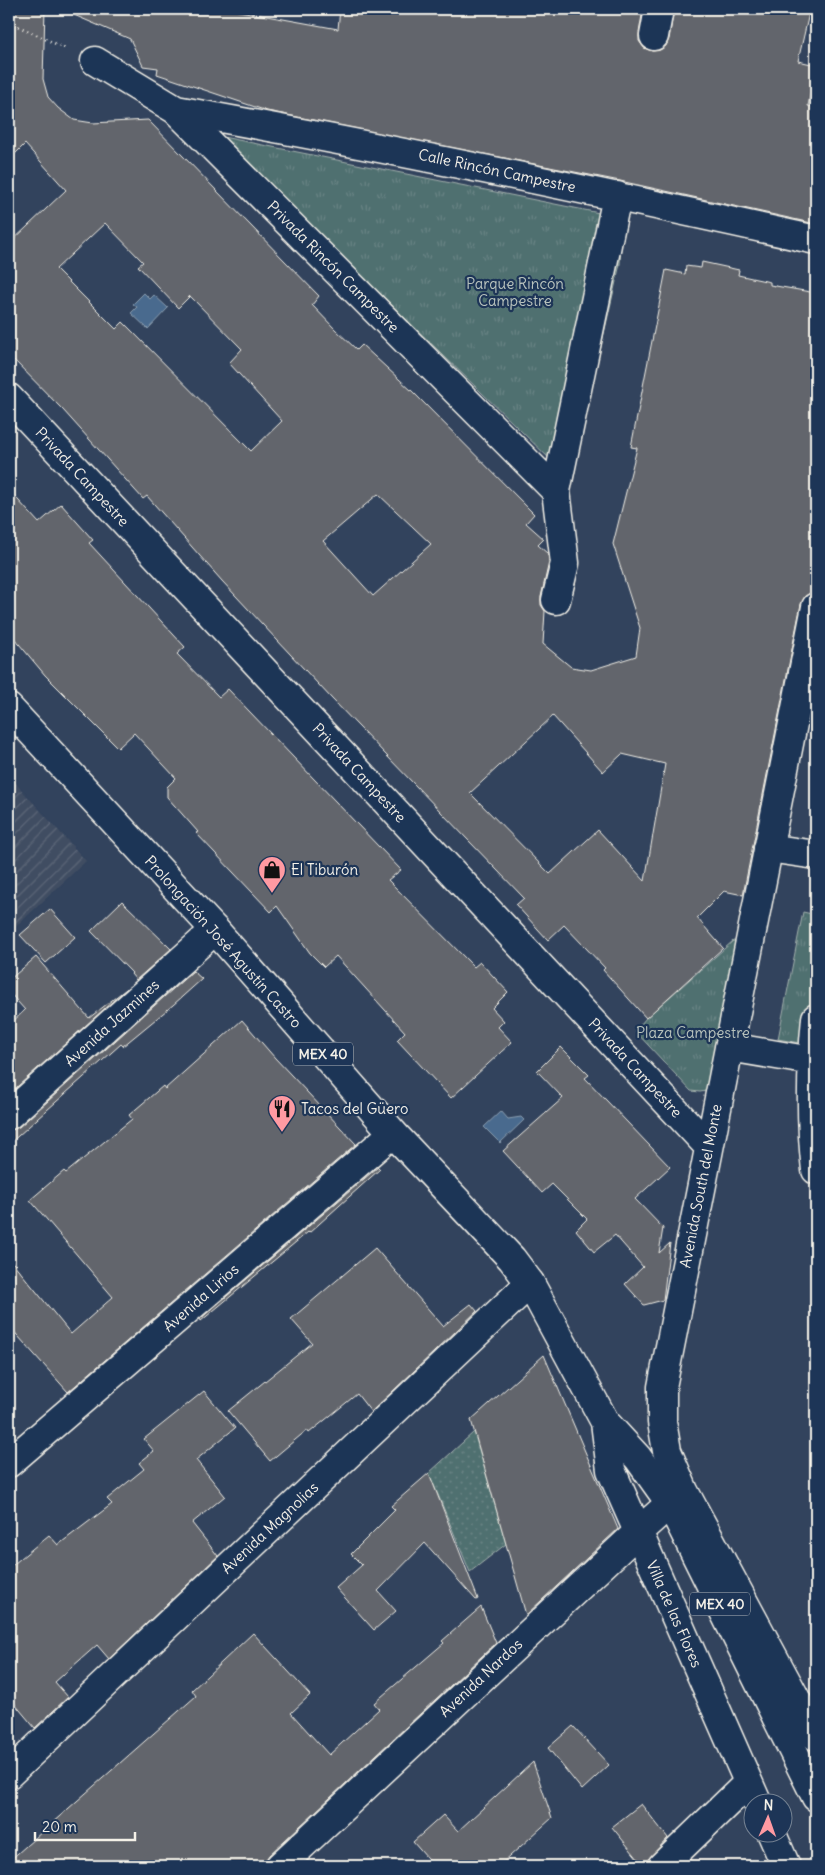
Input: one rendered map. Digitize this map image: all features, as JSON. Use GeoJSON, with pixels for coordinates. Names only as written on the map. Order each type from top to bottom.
{"type":"FeatureCollection","features":[{"type":"Feature","properties":{"kind":"main road"},"geometry":{"type":"LineString","coordinates":[[654,36],[659,9]]}},
{"type":"Feature","properties":{"kind":"main road","name":"Privada Rincón Campestre"},"geometry":{"type":"LineString","coordinates":[[95,61],[176,110],[556,491]]}},
{"type":"Feature","properties":{"kind":"main road","name":"Calle Rincón Campestre"},"geometry":{"type":"LineString","coordinates":[[176,110],[341,139],[617,196],[816,240]]}},
{"type":"Feature","properties":{"kind":"main road"},"geometry":{"type":"LineString","coordinates":[[556,600],[565,563],[556,491],[617,196]]}},
{"type":"Feature","properties":{"kind":"main road","name":"Privada Campestre"},"geometry":{"type":"LineString","coordinates":[[9,398],[709,1147]]}},
{"type":"Feature","properties":{"kind":"main road","name":"Avenida South del Monte"},"geometry":{"type":"LineString","coordinates":[[816,607],[662,1387],[662,1422],[677,1497],[816,1736]]}},
{"type":"Feature","properties":{"kind":"main road","name":"Prolongación José Agustín Castro"},"geometry":{"type":"LineString","coordinates":[[9,708],[215,930],[393,1133],[512,1259],[530,1282],[546,1310],[605,1422]]}},
{"type":"Feature","properties":{"kind":"main road"},"geometry":{"type":"LineString","coordinates":[[768,848],[816,855]]}},
{"type":"Feature","properties":{"kind":"main road","name":"Avenida Jazmines"},"geometry":{"type":"LineString","coordinates":[[9,1115],[215,930]]}},
{"type":"Feature","properties":{"kind":"main road"},"geometry":{"type":"LineString","coordinates":[[816,1018],[812,1061],[813,1145],[816,1170]]}},
{"type":"Feature","properties":{"kind":"main road"},"geometry":{"type":"LineString","coordinates":[[729,1048],[812,1061]]}},
{"type":"Feature","properties":{"kind":"main road","name":"Avenida Lirios"},"geometry":{"type":"LineString","coordinates":[[9,1463],[393,1133]]}},
{"type":"Feature","properties":{"kind":"main road","name":"Avenida Magnolias"},"geometry":{"type":"LineString","coordinates":[[9,1774],[530,1282]]}},
{"type":"Feature","properties":{"kind":"main road","name":"MEX 40"},"geometry":{"type":"LineString","coordinates":[[605,1422],[677,1497],[816,1798]]}},
{"type":"Feature","properties":{"kind":"main road","name":"Villa de las Flores"},"geometry":{"type":"LineString","coordinates":[[605,1422],[611,1470],[753,1792]]}},
{"type":"Feature","properties":{"kind":"main road","name":"Avenida Nardos"},"geometry":{"type":"LineString","coordinates":[[280,1866],[677,1497]]}},
{"type":"Feature","properties":{"kind":"main road"},"geometry":{"type":"LineString","coordinates":[[662,1866],[742,1802]]}},
{"type":"Feature","properties":{"kind":"main road"},"geometry":{"type":"LineString","coordinates":[[775,1842],[786,1866]]}},
{"type":"Feature","properties":{"kind":"path"},"geometry":{"type":"LineString","coordinates":[[9,22],[95,61]]}},
{"type":"Feature","properties":{"kind":"shaded area"},"geometry":{"type":"Polygon","coordinates":[[[9,776],[86,861],[9,933],[9,776]]]}},
{"type":"Feature","properties":{"kind":"green space","name":"Parque Rincón Campestre"},"geometry":{"type":"Polygon","coordinates":[[[218,136],[614,216],[621,247],[620,264],[577,451],[556,465],[218,136]]]}},
{"type":"Feature","properties":{"kind":"green space"},"geometry":{"type":"Polygon","coordinates":[[[803,912],[816,915],[816,1046],[778,1039],[803,912]]]}},
{"type":"Feature","properties":{"kind":"green space","name":"Plaza Campestre"},"geometry":{"type":"Polygon","coordinates":[[[733,941],[753,945],[712,1090],[691,1091],[635,1031],[646,1018],[733,941]]]}},
{"type":"Feature","properties":{"kind":"green space"},"geometry":{"type":"Polygon","coordinates":[[[474,1432],[506,1544],[470,1572],[429,1473],[474,1432]]]}},
{"type":"Feature","properties":{"kind":"water"},"geometry":{"type":"Polygon","coordinates":[[[144,293],[150,299],[154,295],[168,308],[148,329],[131,313],[137,307],[133,304],[144,293]]]}},
{"type":"Feature","properties":{"kind":"water"},"geometry":{"type":"Polygon","coordinates":[[[501,1111],[508,1119],[521,1117],[524,1120],[500,1143],[484,1127],[501,1111]]]}},
{"type":"Feature","properties":{"kind":"building"},"geometry":{"type":"Polygon","coordinates":[[[9,9],[45,9],[43,79],[48,97],[58,108],[74,120],[93,123],[148,120],[319,296],[312,305],[335,329],[357,350],[362,345],[412,391],[534,514],[526,523],[544,539],[538,545],[548,554],[549,562],[541,597],[541,605],[545,611],[543,644],[571,667],[591,670],[636,656],[640,628],[613,544],[637,448],[631,447],[666,270],[685,274],[686,266],[701,268],[702,262],[739,270],[738,275],[770,282],[770,285],[816,293],[816,571],[812,592],[805,596],[801,604],[743,895],[724,891],[697,918],[723,948],[646,1018],[603,970],[605,968],[564,925],[548,940],[516,905],[524,898],[332,699],[222,581],[147,496],[143,499],[63,410],[9,355],[9,244],[66,190],[25,144],[9,160],[9,9]],[[105,223],[56,269],[116,329],[123,322],[251,451],[282,421],[229,363],[242,349],[190,296],[178,308],[138,266],[143,262],[105,223]],[[378,494],[323,541],[373,596],[431,544],[378,494]],[[553,716],[470,793],[550,874],[598,830],[645,881],[665,764],[622,754],[603,772],[553,716]]]}},
{"type":"Feature","properties":{"kind":"building"},"geometry":{"type":"Polygon","coordinates":[[[60,9],[228,9],[338,29],[340,9],[643,9],[639,41],[644,48],[652,51],[660,50],[666,46],[674,9],[810,9],[798,61],[816,65],[808,106],[816,107],[816,224],[620,181],[267,111],[157,74],[158,68],[143,66],[130,39],[60,9]]]}},
{"type":"Feature","properties":{"kind":"building"},"geometry":{"type":"Polygon","coordinates":[[[9,490],[39,523],[61,504],[93,540],[89,543],[185,647],[177,654],[219,697],[228,689],[401,870],[388,880],[474,967],[480,962],[508,992],[492,1008],[504,1021],[498,1027],[512,1042],[451,1098],[397,1040],[405,1032],[336,956],[324,967],[310,953],[277,906],[271,912],[196,833],[198,832],[167,797],[167,787],[176,778],[134,733],[118,748],[45,675],[9,632],[9,490]]]}},
{"type":"Feature","properties":{"kind":"building"},"geometry":{"type":"Polygon","coordinates":[[[122,901],[171,949],[136,980],[132,973],[91,931],[122,901]]]}},
{"type":"Feature","properties":{"kind":"building"},"geometry":{"type":"Polygon","coordinates":[[[50,909],[75,937],[46,963],[20,935],[50,909]]]}},
{"type":"Feature","properties":{"kind":"building"},"geometry":{"type":"Polygon","coordinates":[[[36,957],[89,1018],[130,986],[9,1094],[9,1025],[25,1010],[9,992],[9,980],[36,957]]]}},
{"type":"Feature","properties":{"kind":"building"},"geometry":{"type":"Polygon","coordinates":[[[193,971],[202,979],[123,1046],[121,1044],[9,1144],[9,1130],[19,1127],[193,971]]]}},
{"type":"Feature","properties":{"kind":"building"},"geometry":{"type":"Polygon","coordinates":[[[242,1020],[356,1144],[68,1392],[9,1326],[9,1258],[71,1334],[113,1297],[30,1200],[64,1171],[66,1173],[132,1119],[129,1115],[163,1086],[165,1089],[242,1020]]]}},
{"type":"Feature","properties":{"kind":"building"},"geometry":{"type":"Polygon","coordinates":[[[561,1047],[589,1075],[585,1078],[670,1167],[635,1199],[663,1228],[659,1253],[670,1243],[663,1300],[644,1305],[625,1284],[643,1267],[615,1235],[594,1252],[576,1230],[587,1219],[552,1184],[542,1193],[503,1151],[563,1098],[537,1071],[561,1047]]]}},
{"type":"Feature","properties":{"kind":"building"},"geometry":{"type":"Polygon","coordinates":[[[378,1167],[380,1169],[309,1233],[201,1321],[200,1319],[378,1167]]]}},
{"type":"Feature","properties":{"kind":"building"},"geometry":{"type":"Polygon","coordinates":[[[375,1248],[443,1326],[471,1304],[477,1311],[371,1412],[357,1394],[309,1433],[307,1430],[270,1461],[228,1411],[312,1343],[291,1319],[375,1248]]]}},
{"type":"Feature","properties":{"kind":"building"},"geometry":{"type":"Polygon","coordinates":[[[544,1355],[618,1529],[526,1615],[471,1420],[544,1355]]]}},
{"type":"Feature","properties":{"kind":"building"},"geometry":{"type":"Polygon","coordinates":[[[204,1391],[235,1428],[196,1460],[225,1496],[192,1523],[218,1556],[109,1659],[97,1645],[55,1682],[68,1697],[35,1728],[9,1697],[9,1568],[49,1535],[58,1545],[112,1504],[107,1499],[144,1469],[139,1463],[154,1451],[144,1439],[204,1391]]]}},
{"type":"Feature","properties":{"kind":"building"},"geometry":{"type":"Polygon","coordinates":[[[429,1473],[478,1599],[476,1600],[425,1543],[378,1591],[396,1611],[374,1630],[336,1588],[362,1565],[351,1554],[395,1510],[391,1506],[429,1473]]]}},
{"type":"Feature","properties":{"kind":"building"},"geometry":{"type":"Polygon","coordinates":[[[481,1607],[496,1643],[269,1855],[265,1861],[265,1866],[9,1866],[9,1861],[196,1696],[192,1690],[253,1633],[310,1695],[291,1713],[329,1755],[379,1709],[374,1703],[444,1643],[442,1641],[481,1607]]]}},
{"type":"Feature","properties":{"kind":"building"},"geometry":{"type":"Polygon","coordinates":[[[573,1726],[609,1765],[582,1790],[548,1748],[573,1726]]]}},
{"type":"Feature","properties":{"kind":"building"},"geometry":{"type":"Polygon","coordinates":[[[533,1762],[552,1818],[499,1866],[434,1866],[413,1842],[443,1815],[458,1831],[533,1762]]]}},
{"type":"Feature","properties":{"kind":"building"},"geometry":{"type":"Polygon","coordinates":[[[641,1804],[668,1838],[643,1865],[612,1827],[641,1804]]]}},
{"type":"Feature","properties":{"kind":"place","name":"El Tiburón"},"geometry":{"type":"Point","coordinates":[272,894]}},
{"type":"Feature","properties":{"kind":"place","name":"Tacos del Güero"},"geometry":{"type":"Point","coordinates":[282,1133]}}]}
